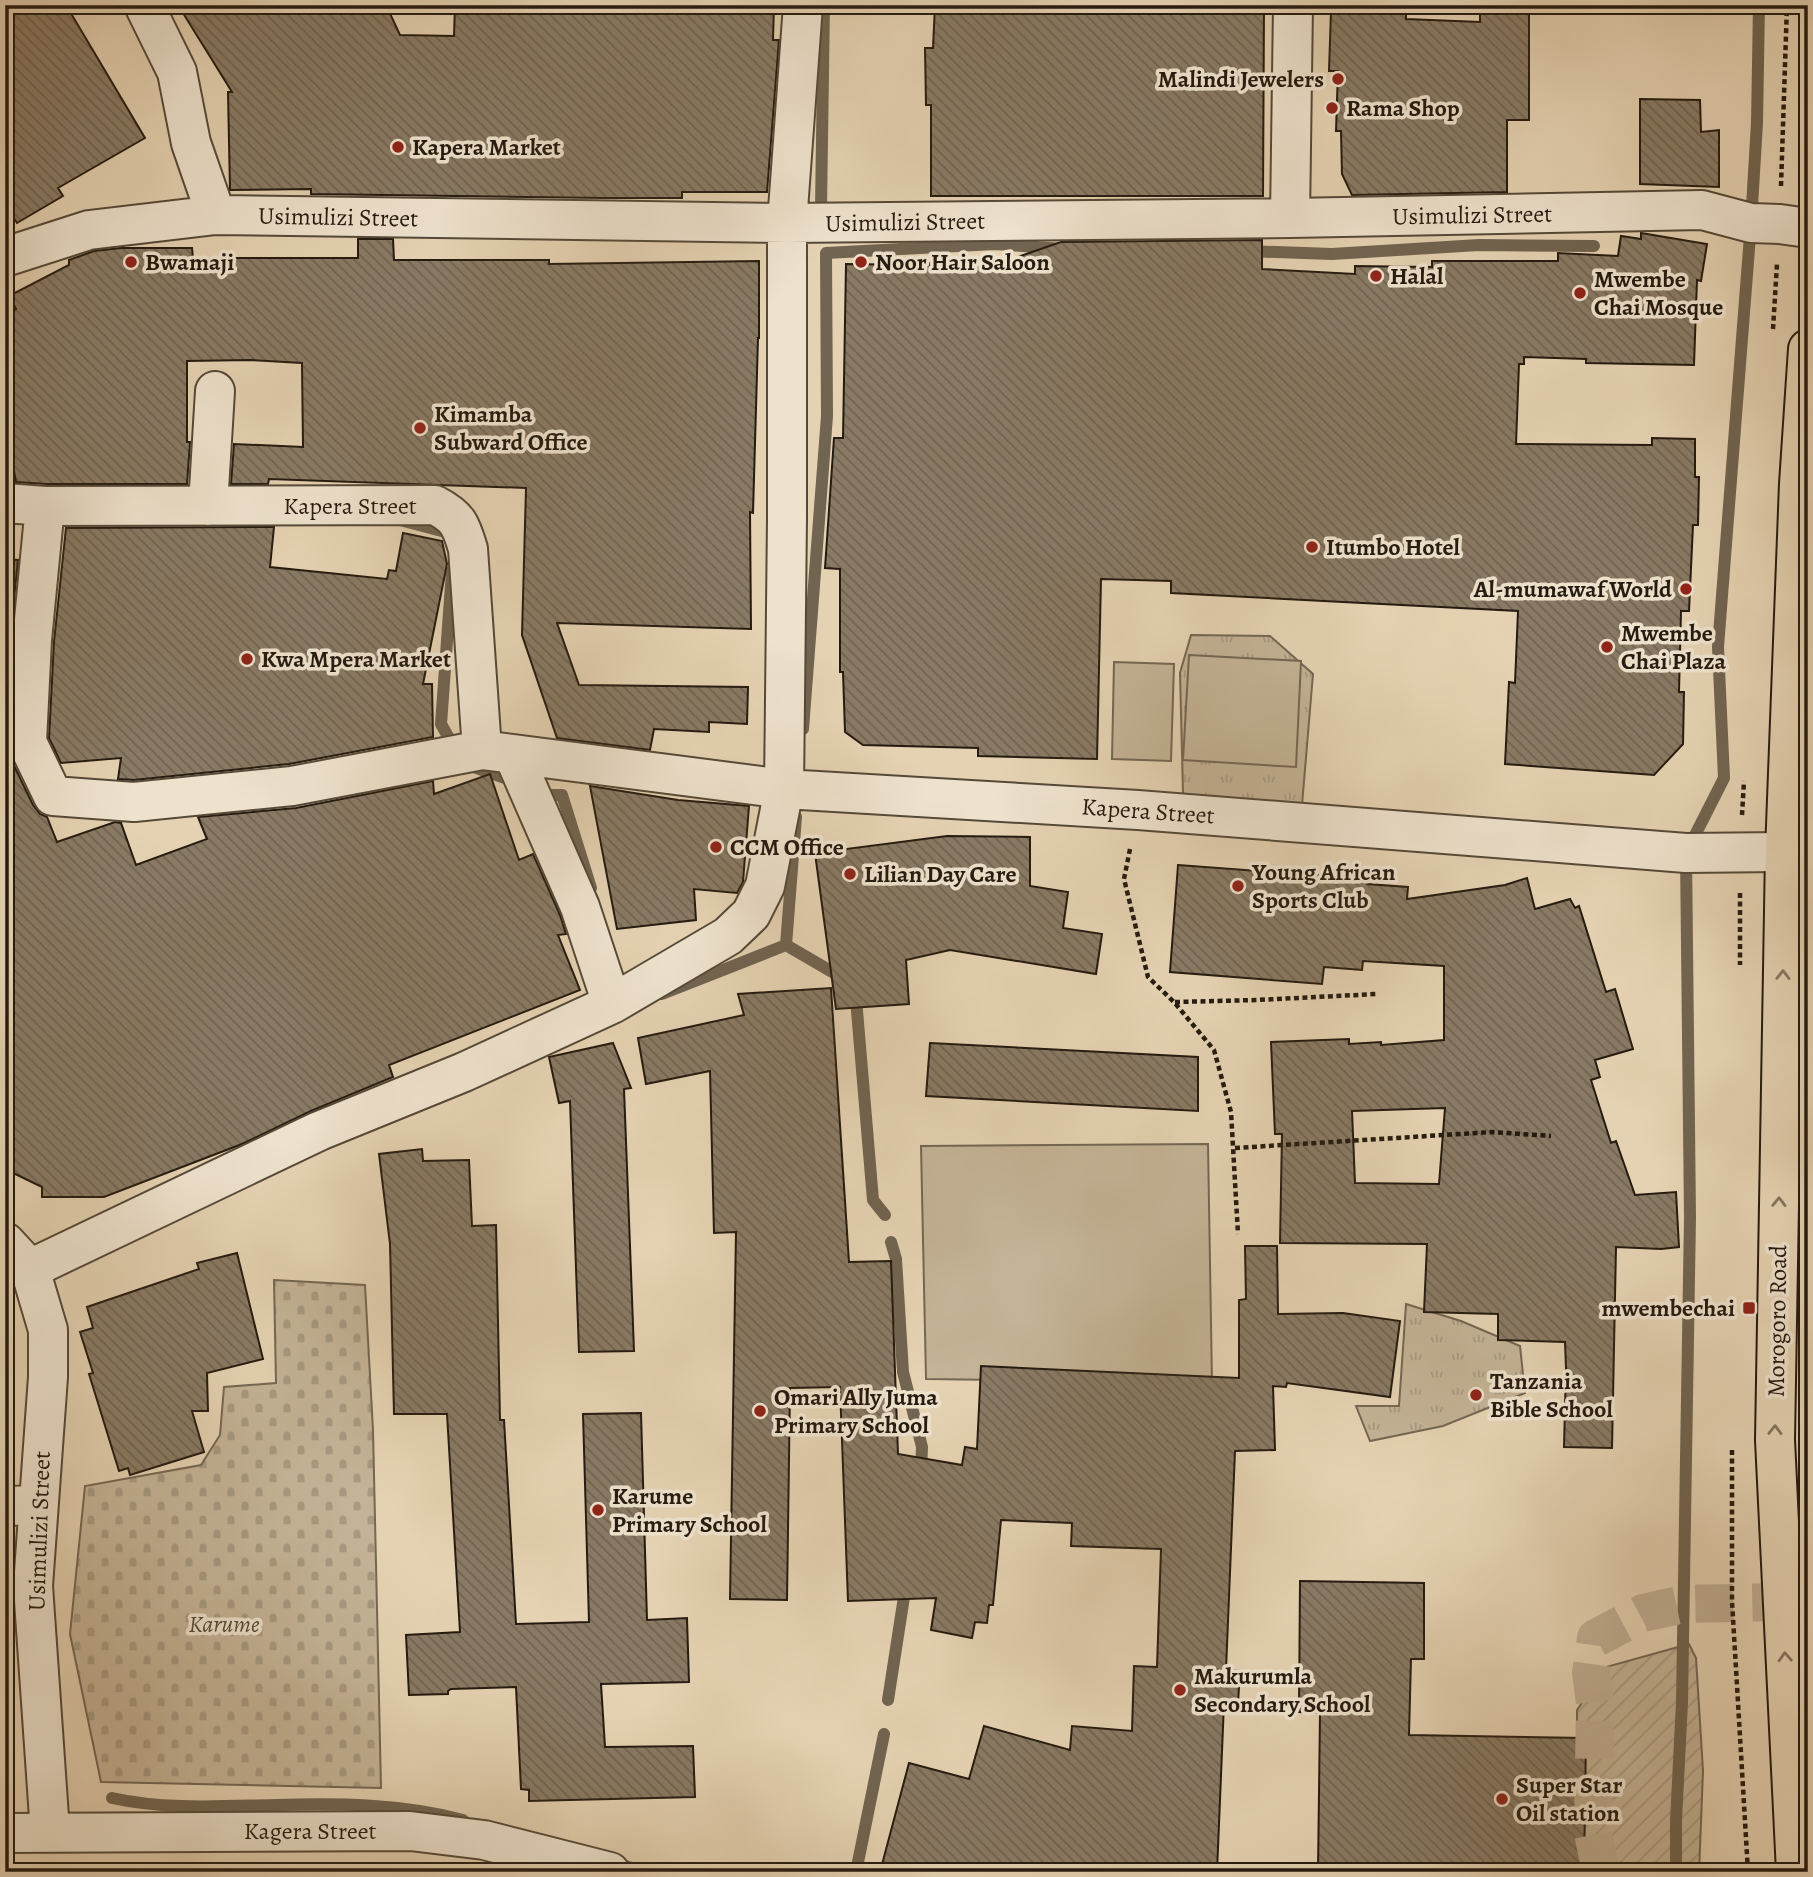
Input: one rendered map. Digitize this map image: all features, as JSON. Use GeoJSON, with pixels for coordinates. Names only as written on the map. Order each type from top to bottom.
{"type":"FeatureCollection","features":[{"type":"Feature","properties":{"kind":"highway","name":"Morogoro Road"},"geometry":{"type":"LineString","coordinates":[[1796,1872],[1775,1440],[1786,852],[1799,484],[1808,349]]}},
{"type":"Feature","properties":{"kind":"street"},"geometry":{"type":"LineString","coordinates":[[144,5],[177,72],[191,143],[216,215]]}},
{"type":"Feature","properties":{"kind":"street"},"geometry":{"type":"LineString","coordinates":[[18,1256],[464,1072],[612,1004],[728,936],[751,914],[765,886],[784,789],[787,223],[803,5]]}},
{"type":"Feature","properties":{"kind":"street"},"geometry":{"type":"LineString","coordinates":[[1290,218],[1293,5]]}},
{"type":"Feature","properties":{"kind":"street","name":"Usimulizi Street"},"geometry":{"type":"LineString","coordinates":[[5,257],[89,230],[216,215],[787,223],[1290,218],[1702,210],[1752,223],[1808,228]]}},
{"type":"Feature","properties":{"kind":"street"},"geometry":{"type":"LineString","coordinates":[[208,506],[215,391]]}},
{"type":"Feature","properties":{"kind":"street","name":"Kapera Street"},"geometry":{"type":"LineString","coordinates":[[5,503],[45,506],[435,505],[461,524],[468,549],[497,752],[784,789],[1138,810],[1686,853],[1786,852]]}},
{"type":"Feature","properties":{"kind":"street"},"geometry":{"type":"LineString","coordinates":[[45,506],[32,640],[27,742],[53,796],[134,802],[292,786],[497,752],[580,907],[612,1004]]}},
{"type":"Feature","properties":{"kind":"street","name":"Usimulizi Street"},"geometry":{"type":"LineString","coordinates":[[18,1256],[48,1330],[48,1377],[21,1506],[33,1586],[50,1832]]}},
{"type":"Feature","properties":{"kind":"street","name":"Kagera Street"},"geometry":{"type":"LineString","coordinates":[[5,1833],[410,1831],[484,1840],[610,1872]]}},
{"type":"Feature","properties":{"kind":"path"},"geometry":{"type":"LineString","coordinates":[[1138,810],[1124,879],[1148,977],[1174,1002],[1214,1050],[1231,1112],[1238,1234]]}},
{"type":"Feature","properties":{"kind":"path"},"geometry":{"type":"LineString","coordinates":[[1174,1002],[1376,993]]}},
{"type":"Feature","properties":{"kind":"path"},"geometry":{"type":"LineString","coordinates":[[1235,1148],[1492,1132],[1551,1136]]}},
{"type":"Feature","properties":{"kind":"green space"},"geometry":{"type":"Polygon","coordinates":[[[1191,635],[1270,636],[1313,674],[1302,805],[1206,806],[1183,793],[1180,673],[1191,635]]]}},
{"type":"Feature","properties":{"kind":"green space"},"geometry":{"type":"Polygon","coordinates":[[[1189,655],[1301,661],[1296,767],[1183,760],[1189,655]]]}},
{"type":"Feature","properties":{"kind":"green space"},"geometry":{"type":"Polygon","coordinates":[[[1114,662],[1174,664],[1171,761],[1112,759],[1114,662]]]}},
{"type":"Feature","properties":{"kind":"green space"},"geometry":{"type":"Polygon","coordinates":[[[1208,1144],[1212,1383],[926,1379],[921,1146],[1208,1144]]]}},
{"type":"Feature","properties":{"kind":"green space","name":"Karume"},"geometry":{"type":"Polygon","coordinates":[[[274,1280],[365,1285],[373,1430],[381,1788],[101,1782],[70,1634],[85,1486],[201,1465],[220,1435],[224,1387],[276,1383],[274,1280]]]}},
{"type":"Feature","properties":{"kind":"green space"},"geometry":{"type":"Polygon","coordinates":[[[1406,1304],[1461,1321],[1520,1346],[1525,1393],[1443,1426],[1370,1441],[1356,1406],[1399,1406],[1406,1304]]]}},
{"type":"Feature","properties":{"kind":"green space"},"geometry":{"type":"Polygon","coordinates":[[[1689,1644],[1696,1658],[1703,1771],[1699,1872],[1606,1872],[1584,1864],[1577,1778],[1577,1710],[1606,1667],[1689,1644]]]}},
{"type":"Feature","properties":{"kind":"building"},"geometry":{"type":"Polygon","coordinates":[[[5,5],[66,5],[145,138],[58,188],[63,196],[17,223],[5,204],[5,5]]]}},
{"type":"Feature","properties":{"kind":"building"},"geometry":{"type":"Polygon","coordinates":[[[178,5],[386,5],[400,35],[454,36],[455,5],[774,5],[773,40],[779,40],[767,192],[682,192],[682,198],[606,198],[311,194],[311,189],[230,190],[228,92],[232,92],[178,5]]]}},
{"type":"Feature","properties":{"kind":"building"},"geometry":{"type":"Polygon","coordinates":[[[935,5],[1120,5],[1184,9],[1184,5],[1264,5],[1263,196],[931,196],[931,105],[926,105],[925,48],[933,48],[935,5]]]}},
{"type":"Feature","properties":{"kind":"building"},"geometry":{"type":"Polygon","coordinates":[[[1339,5],[1406,5],[1406,19],[1480,22],[1480,5],[1529,5],[1529,120],[1507,120],[1507,192],[1352,195],[1342,174],[1341,131],[1336,131],[1338,71],[1329,71],[1331,11],[1339,12],[1339,5]]]}},
{"type":"Feature","properties":{"kind":"building"},"geometry":{"type":"Polygon","coordinates":[[[1640,99],[1700,100],[1701,132],[1719,130],[1719,187],[1640,184],[1640,99]]]}},
{"type":"Feature","properties":{"kind":"building"},"geometry":{"type":"Polygon","coordinates":[[[1641,233],[1707,244],[1701,281],[1697,280],[1694,365],[1586,363],[1586,359],[1524,357],[1524,364],[1519,364],[1516,444],[1652,445],[1652,438],[1695,439],[1695,477],[1699,477],[1698,525],[1693,525],[1689,611],[1681,611],[1679,692],[1684,692],[1683,744],[1654,775],[1505,764],[1509,682],[1515,683],[1518,611],[1171,593],[1171,581],[1101,579],[1097,759],[978,756],[978,748],[863,745],[845,732],[843,672],[840,672],[840,569],[825,568],[834,438],[843,438],[846,264],[1006,266],[1006,261],[1061,242],[1262,240],[1262,269],[1355,274],[1355,266],[1432,267],[1432,261],[1558,261],[1558,253],[1618,256],[1621,236],[1641,239],[1641,233]]]}},
{"type":"Feature","properties":{"kind":"building"},"geometry":{"type":"Polygon","coordinates":[[[358,239],[393,239],[394,260],[549,260],[549,264],[759,261],[753,513],[750,512],[751,629],[557,623],[579,685],[748,687],[747,724],[709,722],[709,732],[654,729],[650,750],[557,738],[522,635],[526,488],[269,479],[268,484],[231,484],[234,444],[303,447],[302,363],[187,361],[187,442],[190,442],[187,484],[16,482],[5,422],[5,316],[16,309],[9,296],[69,265],[69,260],[94,251],[121,248],[192,248],[193,258],[358,258],[358,239]]]}},
{"type":"Feature","properties":{"kind":"building"},"geometry":{"type":"Polygon","coordinates":[[[274,527],[270,567],[387,579],[389,570],[396,571],[403,533],[442,541],[447,564],[423,684],[432,684],[433,737],[289,764],[134,780],[118,779],[121,758],[61,763],[49,738],[54,642],[66,528],[274,527]]]}},
{"type":"Feature","properties":{"kind":"building"},"geometry":{"type":"Polygon","coordinates":[[[5,559],[18,560],[10,639],[5,739],[5,559]]]}},
{"type":"Feature","properties":{"kind":"building"},"geometry":{"type":"Polygon","coordinates":[[[5,742],[33,805],[40,814],[47,817],[57,842],[115,822],[121,823],[136,865],[207,839],[198,817],[296,808],[433,781],[434,794],[490,774],[519,860],[533,854],[560,915],[566,934],[558,935],[580,990],[389,1065],[393,1077],[311,1111],[242,1144],[104,1197],[42,1197],[42,1187],[5,1169],[5,742]]]}},
{"type":"Feature","properties":{"kind":"building"},"geometry":{"type":"Polygon","coordinates":[[[590,786],[678,800],[749,806],[743,882],[737,893],[694,889],[696,920],[617,929],[590,786]]]}},
{"type":"Feature","properties":{"kind":"building"},"geometry":{"type":"Polygon","coordinates":[[[947,836],[1030,837],[1030,886],[1068,892],[1063,928],[1102,934],[1096,974],[950,950],[906,960],[909,1004],[836,1009],[815,853],[947,836]]]}},
{"type":"Feature","properties":{"kind":"building"},"geometry":{"type":"Polygon","coordinates":[[[1178,865],[1367,879],[1367,884],[1408,887],[1407,899],[1505,885],[1527,878],[1535,909],[1570,899],[1575,908],[1579,906],[1606,992],[1615,989],[1633,1049],[1595,1060],[1600,1077],[1591,1080],[1611,1143],[1616,1141],[1635,1195],[1676,1192],[1679,1247],[1616,1247],[1612,1448],[1564,1447],[1565,1342],[1498,1340],[1498,1314],[1424,1312],[1427,1244],[1280,1243],[1282,1134],[1275,1134],[1271,1042],[1349,1039],[1349,1044],[1381,1042],[1381,1045],[1444,1040],[1444,966],[1363,961],[1362,970],[1324,967],[1322,984],[1170,972],[1178,865]],[[1445,1108],[1352,1111],[1355,1183],[1439,1184],[1445,1108]]]}},
{"type":"Feature","properties":{"kind":"building"},"geometry":{"type":"Polygon","coordinates":[[[831,988],[849,1262],[891,1261],[898,1454],[962,1465],[965,1447],[977,1449],[981,1366],[1239,1378],[1239,1300],[1246,1299],[1245,1246],[1277,1246],[1278,1314],[1343,1313],[1400,1321],[1390,1397],[1287,1383],[1286,1387],[1273,1386],[1275,1450],[1235,1451],[1226,1670],[1240,1671],[1238,1703],[1224,1703],[1217,1872],[880,1872],[909,1763],[969,1779],[984,1726],[1070,1750],[1072,1726],[1132,1731],[1134,1666],[1157,1667],[1161,1549],[1071,1546],[1072,1523],[1001,1520],[993,1605],[989,1605],[987,1623],[975,1622],[972,1638],[931,1630],[936,1598],[848,1601],[840,1387],[790,1388],[787,1600],[730,1599],[736,1232],[714,1233],[710,1071],[646,1084],[638,1038],[744,1015],[738,994],[831,988]]]}},
{"type":"Feature","properties":{"kind":"building"},"geometry":{"type":"Polygon","coordinates":[[[613,1043],[631,1088],[624,1089],[634,1351],[579,1352],[570,1101],[559,1103],[549,1057],[613,1043]]]}},
{"type":"Feature","properties":{"kind":"building"},"geometry":{"type":"Polygon","coordinates":[[[930,1043],[1198,1057],[1198,1111],[926,1096],[930,1043]]]}},
{"type":"Feature","properties":{"kind":"building"},"geometry":{"type":"Polygon","coordinates":[[[422,1149],[423,1161],[469,1160],[472,1226],[496,1225],[500,1420],[504,1420],[516,1624],[589,1622],[583,1414],[641,1413],[647,1620],[687,1618],[689,1682],[601,1684],[605,1747],[693,1746],[695,1797],[529,1801],[529,1790],[521,1789],[516,1687],[451,1689],[448,1694],[409,1695],[406,1635],[460,1632],[447,1414],[394,1414],[390,1244],[379,1154],[422,1149]]]}},
{"type":"Feature","properties":{"kind":"building"},"geometry":{"type":"Polygon","coordinates":[[[237,1253],[263,1359],[207,1373],[208,1411],[192,1411],[204,1452],[130,1475],[128,1468],[119,1471],[89,1374],[93,1373],[80,1332],[93,1328],[87,1307],[199,1269],[197,1263],[237,1253]]]}},
{"type":"Feature","properties":{"kind":"building"},"geometry":{"type":"Polygon","coordinates":[[[1300,1581],[1424,1583],[1424,1659],[1411,1659],[1409,1735],[1586,1738],[1584,1872],[1406,1869],[1406,1872],[1318,1872],[1320,1713],[1299,1712],[1300,1581]]]}},
{"type":"Feature","properties":{"kind":"waterway"},"geometry":{"type":"LineString","coordinates":[[821,208],[824,5]]}},
{"type":"Feature","properties":{"kind":"waterway"},"geometry":{"type":"LineString","coordinates":[[1676,1872],[1682,1702],[1690,1217],[1686,853],[1724,778],[1718,647],[1751,223],[1757,123],[1759,5]]}},
{"type":"Feature","properties":{"kind":"waterway"},"geometry":{"type":"LineString","coordinates":[[803,729],[827,416],[826,253],[995,244],[1062,249]]}},
{"type":"Feature","properties":{"kind":"waterway"},"geometry":{"type":"LineString","coordinates":[[1245,251],[1332,254],[1479,245],[1594,246]]}},
{"type":"Feature","properties":{"kind":"waterway"},"geometry":{"type":"LineString","coordinates":[[400,520],[453,534]]}},
{"type":"Feature","properties":{"kind":"waterway"},"geometry":{"type":"LineString","coordinates":[[450,740],[441,724],[452,571]]}},
{"type":"Feature","properties":{"kind":"waterway"},"geometry":{"type":"LineString","coordinates":[[468,765],[508,779],[514,787]]}},
{"type":"Feature","properties":{"kind":"waterway"},"geometry":{"type":"LineString","coordinates":[[552,795],[562,795],[591,888]]}},
{"type":"Feature","properties":{"kind":"waterway"},"geometry":{"type":"LineString","coordinates":[[786,945],[796,817]]}},
{"type":"Feature","properties":{"kind":"waterway"},"geometry":{"type":"LineString","coordinates":[[662,994],[786,945],[846,980],[856,999],[873,1200],[885,1215]]}},
{"type":"Feature","properties":{"kind":"waterway"},"geometry":{"type":"LineString","coordinates":[[891,1242],[896,1259],[903,1372],[922,1447],[921,1472]]}},
{"type":"Feature","properties":{"kind":"waterway"},"geometry":{"type":"LineString","coordinates":[[888,1700],[906,1584]]}},
{"type":"Feature","properties":{"kind":"waterway"},"geometry":{"type":"LineString","coordinates":[[856,1872],[884,1734]]}},
{"type":"Feature","properties":{"kind":"waterway"},"geometry":{"type":"LineString","coordinates":[[112,1798],[194,1806],[371,1806],[418,1811],[463,1820]]}},
{"type":"Feature","properties":{"kind":"waterway"},"geometry":{"type":"LineString","coordinates":[[615,1863],[645,1872]]}},
{"type":"Feature","properties":{"kind":"tunnel"},"geometry":{"type":"LineString","coordinates":[[1601,1872],[1593,1833],[1595,1703],[1591,1673],[1596,1638],[1643,1613],[1684,1604],[1783,1602]]}},
{"type":"Feature","properties":{"kind":"place","name":"Malindi Jewelers"},"geometry":{"type":"Point","coordinates":[1338,79]}},
{"type":"Feature","properties":{"kind":"place","name":"Rama Shop"},"geometry":{"type":"Point","coordinates":[1332,108]}},
{"type":"Feature","properties":{"kind":"place","name":"Kapera Market"},"geometry":{"type":"Point","coordinates":[398,147]}},
{"type":"Feature","properties":{"kind":"place","name":"Bwamaji"},"geometry":{"type":"Point","coordinates":[131,262]}},
{"type":"Feature","properties":{"kind":"place","name":"Noor Hair Saloon"},"geometry":{"type":"Point","coordinates":[861,262]}},
{"type":"Feature","properties":{"kind":"place","name":"Halal"},"geometry":{"type":"Point","coordinates":[1376,276]}},
{"type":"Feature","properties":{"kind":"place","name":"Mwembe Chai Mosque"},"geometry":{"type":"Point","coordinates":[1580,293]}},
{"type":"Feature","properties":{"kind":"place","name":"Kimamba Subward Office"},"geometry":{"type":"Point","coordinates":[420,428]}},
{"type":"Feature","properties":{"kind":"place","name":"Itumbo Hotel"},"geometry":{"type":"Point","coordinates":[1312,547]}},
{"type":"Feature","properties":{"kind":"place","name":"Al-mumawaf World"},"geometry":{"type":"Point","coordinates":[1686,589]}},
{"type":"Feature","properties":{"kind":"place","name":"Mwembe Chai Plaza"},"geometry":{"type":"Point","coordinates":[1607,647]}},
{"type":"Feature","properties":{"kind":"place","name":"Kwa Mpera Market"},"geometry":{"type":"Point","coordinates":[247,659]}},
{"type":"Feature","properties":{"kind":"place","name":"CCM Office"},"geometry":{"type":"Point","coordinates":[716,847]}},
{"type":"Feature","properties":{"kind":"place","name":"Lilian Day Care"},"geometry":{"type":"Point","coordinates":[850,874]}},
{"type":"Feature","properties":{"kind":"place","name":"Young African Sports Club"},"geometry":{"type":"Point","coordinates":[1238,886]}},
{"type":"Feature","properties":{"kind":"place","name":"mwembechai"},"geometry":{"type":"Point","coordinates":[1749,1308]}},
{"type":"Feature","properties":{"kind":"place","name":"Tanzania Bible School"},"geometry":{"type":"Point","coordinates":[1476,1395]}},
{"type":"Feature","properties":{"kind":"place","name":"Omari Ally Juma Primary School"},"geometry":{"type":"Point","coordinates":[760,1411]}},
{"type":"Feature","properties":{"kind":"place","name":"Karume Primary School"},"geometry":{"type":"Point","coordinates":[598,1510]}},
{"type":"Feature","properties":{"kind":"place","name":"Makurumla Secondary School"},"geometry":{"type":"Point","coordinates":[1180,1690]}},
{"type":"Feature","properties":{"kind":"place","name":"Super Star Oil station"},"geometry":{"type":"Point","coordinates":[1502,1799]}}]}
